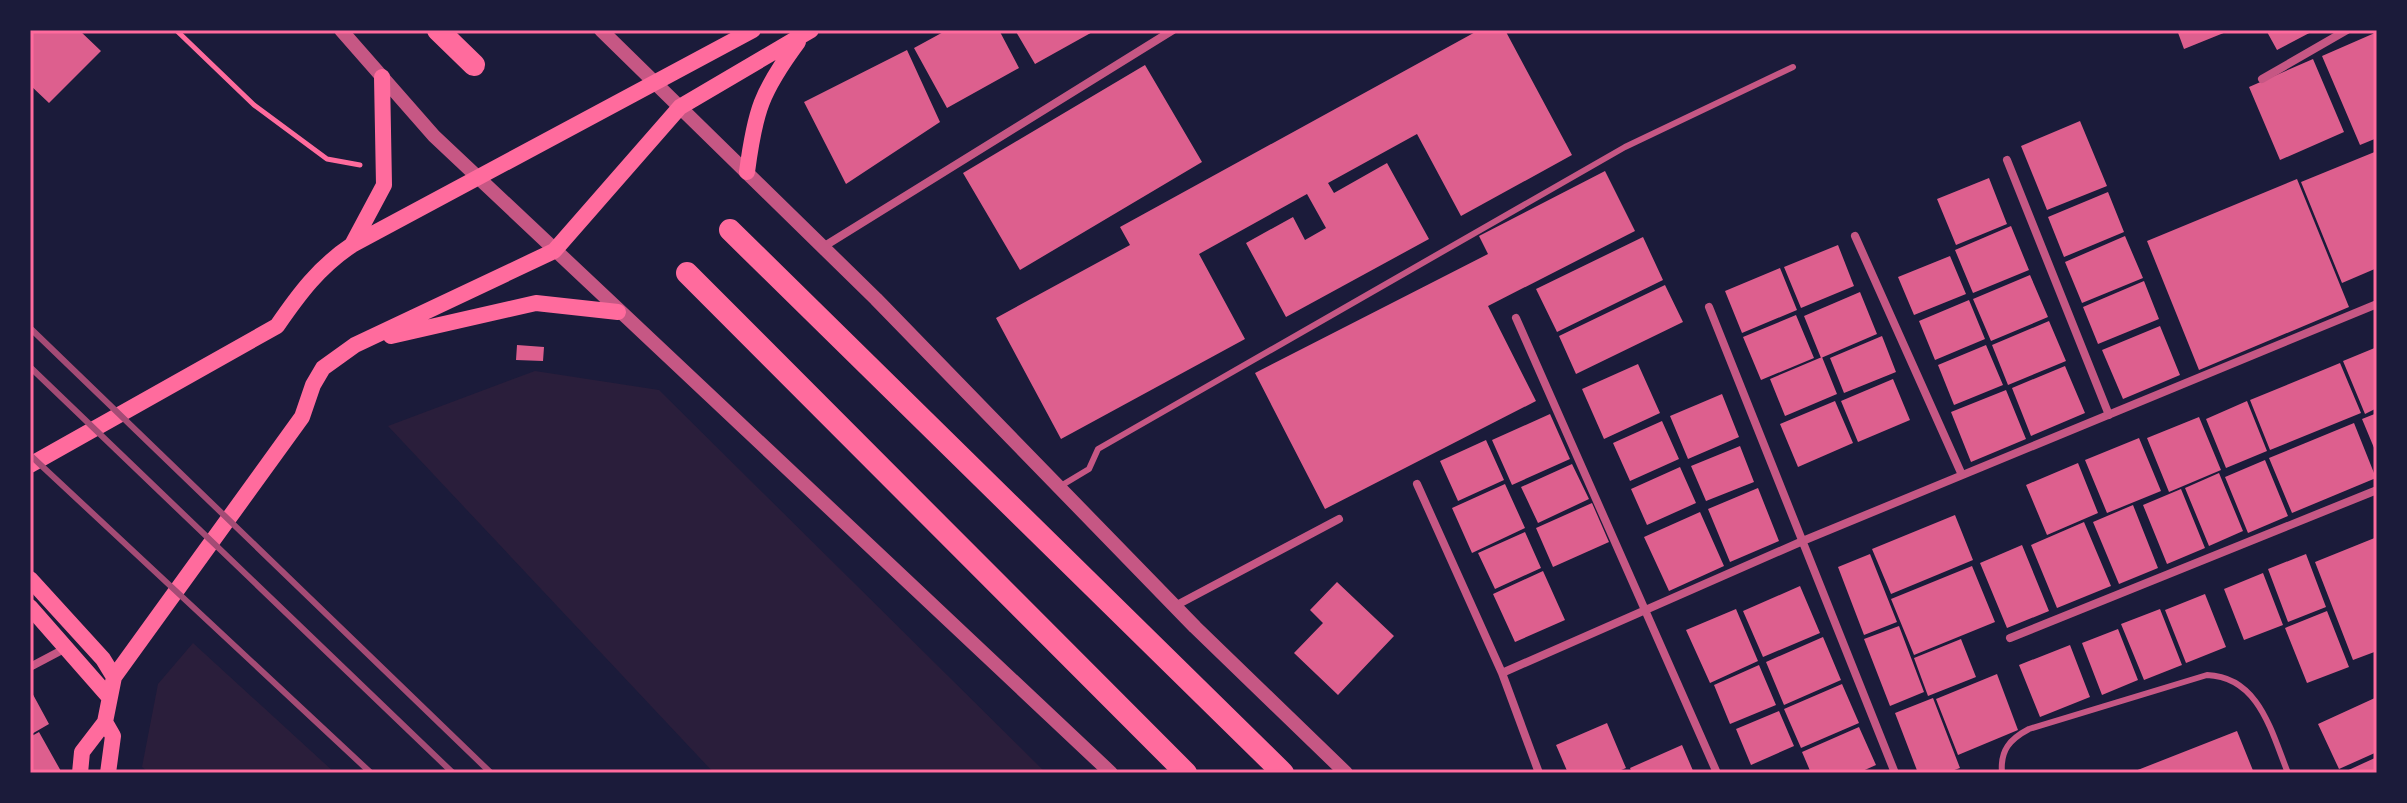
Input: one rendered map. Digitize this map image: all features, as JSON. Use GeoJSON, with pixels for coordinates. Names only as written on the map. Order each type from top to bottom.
{"type":"FeatureCollection","features":[{"type":"Feature","properties":{"kind":"highway"},"geometry":{"type":"LineString","coordinates":[[438,30],[474,65]]}},
{"type":"Feature","properties":{"kind":"highway"},"geometry":{"type":"LineString","coordinates":[[730,230],[1283,773]]}},
{"type":"Feature","properties":{"kind":"highway"},"geometry":{"type":"LineString","coordinates":[[687,273],[1186,773]]}},
{"type":"Feature","properties":{"kind":"main road"},"geometry":{"type":"LineString","coordinates":[[30,465],[277,326],[310,279],[328,261],[352,245],[652,81],[753,30]]}},
{"type":"Feature","properties":{"kind":"main road"},"geometry":{"type":"LineString","coordinates":[[80,773],[82,752],[105,722],[114,677],[302,417],[313,385],[323,368],[355,345],[554,251],[680,107],[807,32]]}},
{"type":"Feature","properties":{"kind":"main road"},"geometry":{"type":"LineString","coordinates":[[747,172],[754,115],[774,74],[807,32]]}},
{"type":"Feature","properties":{"kind":"main road"},"geometry":{"type":"LineString","coordinates":[[352,245],[384,185],[382,77]]}},
{"type":"Feature","properties":{"kind":"main road"},"geometry":{"type":"LineString","coordinates":[[355,345],[536,303],[618,312]]}},
{"type":"Feature","properties":{"kind":"main road"},"geometry":{"type":"LineString","coordinates":[[30,579],[103,659],[114,677]]}},
{"type":"Feature","properties":{"kind":"main road"},"geometry":{"type":"LineString","coordinates":[[30,607],[109,697]]}},
{"type":"Feature","properties":{"kind":"main road"},"geometry":{"type":"LineString","coordinates":[[105,722],[113,736],[108,773]]}},
{"type":"Feature","properties":{"kind":"street"},"geometry":{"type":"LineString","coordinates":[[341,30],[434,136],[1111,773]]}},
{"type":"Feature","properties":{"kind":"street"},"geometry":{"type":"LineString","coordinates":[[601,30],[823,247],[1175,606],[1346,773]]}},
{"type":"Feature","properties":{"kind":"street"},"geometry":{"type":"LineString","coordinates":[[823,247],[1173,30]]}},
{"type":"Feature","properties":{"kind":"street"},"geometry":{"type":"LineString","coordinates":[[2262,79],[2347,30]]}},
{"type":"Feature","properties":{"kind":"street"},"geometry":{"type":"LineString","coordinates":[[2007,160],[2109,415]]}},
{"type":"Feature","properties":{"kind":"street"},"geometry":{"type":"LineString","coordinates":[[1855,236],[1962,475]]}},
{"type":"Feature","properties":{"kind":"street"},"geometry":{"type":"LineString","coordinates":[[1502,673],[1805,540],[2377,304]]}},
{"type":"Feature","properties":{"kind":"street"},"geometry":{"type":"LineString","coordinates":[[1709,307],[1805,540],[1895,773]]}},
{"type":"Feature","properties":{"kind":"street"},"geometry":{"type":"LineString","coordinates":[[1516,318],[1717,773]]}},
{"type":"Feature","properties":{"kind":"street"},"geometry":{"type":"LineString","coordinates":[[1417,484],[1502,673],[1539,773]]}},
{"type":"Feature","properties":{"kind":"street"},"geometry":{"type":"LineString","coordinates":[[2010,638],[2377,490]]}},
{"type":"Feature","properties":{"kind":"street"},"geometry":{"type":"LineString","coordinates":[[1175,606],[1339,519]]}},
{"type":"Feature","properties":{"kind":"street"},"geometry":{"type":"LineString","coordinates":[[30,667],[67,648]]}},
{"type":"Feature","properties":{"kind":"lane"},"geometry":{"type":"LineString","coordinates":[[1059,487],[1089,469],[1098,449],[1611,155],[1793,67]]}},
{"type":"Feature","properties":{"kind":"lane"},"geometry":{"type":"LineString","coordinates":[[2002,773],[2001,758],[2005,747],[2029,729],[2207,675],[2225,676],[2240,683],[2254,697],[2288,773]]}},
{"type":"Feature","properties":{"kind":"path"},"geometry":{"type":"LineString","coordinates":[[176,30],[254,105],[327,159],[385,169]]}},
{"type":"Feature","properties":{"kind":"shaded area"},"geometry":{"type":"Polygon","coordinates":[[[535,371],[659,390],[1046,773],[714,773],[388,426],[535,371]]]}},
{"type":"Feature","properties":{"kind":"shaded area"},"geometry":{"type":"Polygon","coordinates":[[[193,643],[335,773],[149,773],[142,767],[158,684],[193,643]]]}},
{"type":"Feature","properties":{"kind":"building"},"geometry":{"type":"Polygon","coordinates":[[[30,30],[79,30],[101,51],[49,103],[30,85],[30,30]]]}},
{"type":"Feature","properties":{"kind":"building"},"geometry":{"type":"Polygon","coordinates":[[[947,30],[999,30],[1019,68],[947,108],[914,48],[947,30]]]}},
{"type":"Feature","properties":{"kind":"building"},"geometry":{"type":"Polygon","coordinates":[[[1015,30],[1096,30],[1035,64],[1015,30]]]}},
{"type":"Feature","properties":{"kind":"building"},"geometry":{"type":"Polygon","coordinates":[[[1479,30],[1505,30],[1572,155],[1461,216],[1417,134],[1328,183],[1334,193],[1387,163],[1429,239],[1286,317],[1246,243],[1293,217],[1305,240],[1326,228],[1307,194],[1199,254],[1245,339],[1061,439],[996,318],[1130,245],[1120,227],[1479,30]]]}},
{"type":"Feature","properties":{"kind":"building"},"geometry":{"type":"Polygon","coordinates":[[[2177,30],[2231,30],[2184,49],[2177,30]]]}},
{"type":"Feature","properties":{"kind":"building"},"geometry":{"type":"Polygon","coordinates":[[[2266,30],[2315,30],[2277,50],[2266,30]]]}},
{"type":"Feature","properties":{"kind":"building"},"geometry":{"type":"Polygon","coordinates":[[[2377,32],[2377,138],[2360,145],[2322,56],[2377,32]]]}},
{"type":"Feature","properties":{"kind":"building"},"geometry":{"type":"Polygon","coordinates":[[[907,50],[940,122],[846,184],[804,102],[907,50]]]}},
{"type":"Feature","properties":{"kind":"building"},"geometry":{"type":"Polygon","coordinates":[[[2313,59],[2344,132],[2280,160],[2249,87],[2313,59]]]}},
{"type":"Feature","properties":{"kind":"building"},"geometry":{"type":"Polygon","coordinates":[[[1145,65],[1202,162],[1020,270],[963,173],[1145,65]]]}},
{"type":"Feature","properties":{"kind":"building"},"geometry":{"type":"Polygon","coordinates":[[[2080,121],[2107,186],[2047,210],[2021,146],[2080,121]]]}},
{"type":"Feature","properties":{"kind":"building"},"geometry":{"type":"Polygon","coordinates":[[[2377,151],[2377,268],[2342,283],[2301,182],[2377,151]]]}},
{"type":"Feature","properties":{"kind":"building"},"geometry":{"type":"Polygon","coordinates":[[[1605,171],[1635,231],[1488,306],[1536,401],[1325,509],[1255,373],[1488,254],[1479,236],[1605,171]]]}},
{"type":"Feature","properties":{"kind":"building"},"geometry":{"type":"Polygon","coordinates":[[[1989,178],[2007,224],[1956,245],[1937,199],[1989,178]]]}},
{"type":"Feature","properties":{"kind":"building"},"geometry":{"type":"Polygon","coordinates":[[[2297,179],[2349,307],[2199,370],[2147,241],[2297,179]]]}},
{"type":"Feature","properties":{"kind":"building"},"geometry":{"type":"Polygon","coordinates":[[[2108,192],[2124,232],[2064,257],[2048,217],[2108,192]]]}},
{"type":"Feature","properties":{"kind":"building"},"geometry":{"type":"Polygon","coordinates":[[[2011,226],[2029,270],[1973,293],[1955,250],[2011,226]]]}},
{"type":"Feature","properties":{"kind":"building"},"geometry":{"type":"Polygon","coordinates":[[[2125,236],[2143,278],[2082,303],[2065,262],[2125,236]]]}},
{"type":"Feature","properties":{"kind":"building"},"geometry":{"type":"Polygon","coordinates":[[[1643,237],[1663,280],[1557,332],[1536,289],[1643,237]]]}},
{"type":"Feature","properties":{"kind":"building"},"geometry":{"type":"Polygon","coordinates":[[[1838,245],[1854,286],[1801,308],[1784,267],[1838,245]]]}},
{"type":"Feature","properties":{"kind":"building"},"geometry":{"type":"Polygon","coordinates":[[[1950,256],[1966,294],[1914,315],[1898,277],[1950,256]]]}},
{"type":"Feature","properties":{"kind":"building"},"geometry":{"type":"Polygon","coordinates":[[[1780,268],[1797,310],[1742,333],[1725,291],[1780,268]]]}},
{"type":"Feature","properties":{"kind":"building"},"geometry":{"type":"Polygon","coordinates":[[[2030,275],[2048,317],[1991,341],[1973,299],[2030,275]]]}},
{"type":"Feature","properties":{"kind":"building"},"geometry":{"type":"Polygon","coordinates":[[[2144,281],[2159,319],[2098,344],[2083,307],[2144,281]]]}},
{"type":"Feature","properties":{"kind":"building"},"geometry":{"type":"Polygon","coordinates":[[[1665,285],[1683,322],[1576,374],[1559,336],[1665,285]]]}},
{"type":"Feature","properties":{"kind":"building"},"geometry":{"type":"Polygon","coordinates":[[[1860,292],[1877,334],[1821,358],[1804,316],[1860,292]]]}},
{"type":"Feature","properties":{"kind":"building"},"geometry":{"type":"Polygon","coordinates":[[[1969,300],[1985,339],[1935,360],[1919,321],[1969,300]]]}},
{"type":"Feature","properties":{"kind":"building"},"geometry":{"type":"Polygon","coordinates":[[[1796,315],[1814,358],[1761,380],[1743,337],[1796,315]]]}},
{"type":"Feature","properties":{"kind":"building"},"geometry":{"type":"Polygon","coordinates":[[[2049,321],[2066,361],[2008,385],[1992,345],[2049,321]]]}},
{"type":"Feature","properties":{"kind":"building"},"geometry":{"type":"Polygon","coordinates":[[[2160,326],[2180,375],[2123,399],[2102,350],[2160,326]]]}},
{"type":"Feature","properties":{"kind":"building"},"geometry":{"type":"Polygon","coordinates":[[[1882,336],[1896,372],[1844,393],[1830,358],[1882,336]]]}},
{"type":"Feature","properties":{"kind":"building"},"geometry":{"type":"Polygon","coordinates":[[[517,345],[544,347],[543,361],[516,360],[517,345]]]}},
{"type":"Feature","properties":{"kind":"building"},"geometry":{"type":"Polygon","coordinates":[[[1986,345],[2003,385],[1954,405],[1938,365],[1986,345]]]}},
{"type":"Feature","properties":{"kind":"building"},"geometry":{"type":"Polygon","coordinates":[[[2377,347],[2377,408],[2365,414],[2343,361],[2377,347]]]}},
{"type":"Feature","properties":{"kind":"building"},"geometry":{"type":"Polygon","coordinates":[[[1822,357],[1837,394],[1785,416],[1770,379],[1822,357]]]}},
{"type":"Feature","properties":{"kind":"building"},"geometry":{"type":"Polygon","coordinates":[[[2340,363],[2361,413],[2270,450],[2250,400],[2340,363]]]}},
{"type":"Feature","properties":{"kind":"building"},"geometry":{"type":"Polygon","coordinates":[[[1638,364],[1660,413],[1604,439],[1582,389],[1638,364]]]}},
{"type":"Feature","properties":{"kind":"building"},"geometry":{"type":"Polygon","coordinates":[[[2065,366],[2085,413],[2031,436],[2012,388],[2065,366]]]}},
{"type":"Feature","properties":{"kind":"building"},"geometry":{"type":"Polygon","coordinates":[[[1893,379],[1910,420],[1858,442],[1841,401],[1893,379]]]}},
{"type":"Feature","properties":{"kind":"building"},"geometry":{"type":"Polygon","coordinates":[[[2006,390],[2026,439],[1971,462],[1951,412],[2006,390]]]}},
{"type":"Feature","properties":{"kind":"building"},"geometry":{"type":"Polygon","coordinates":[[[1722,394],[1739,437],[1688,459],[1670,416],[1722,394]]]}},
{"type":"Feature","properties":{"kind":"building"},"geometry":{"type":"Polygon","coordinates":[[[1835,401],[1853,443],[1798,467],[1780,424],[1835,401]]]}},
{"type":"Feature","properties":{"kind":"building"},"geometry":{"type":"Polygon","coordinates":[[[2247,401],[2267,451],[2226,468],[2206,419],[2247,401]]]}},
{"type":"Feature","properties":{"kind":"building"},"geometry":{"type":"Polygon","coordinates":[[[2377,413],[2377,455],[2362,419],[2377,413]]]}},
{"type":"Feature","properties":{"kind":"building"},"geometry":{"type":"Polygon","coordinates":[[[1550,414],[1570,459],[1512,485],[1492,440],[1550,414]]]}},
{"type":"Feature","properties":{"kind":"building"},"geometry":{"type":"Polygon","coordinates":[[[2199,417],[2221,470],[2169,492],[2147,438],[2199,417]]]}},
{"type":"Feature","properties":{"kind":"building"},"geometry":{"type":"Polygon","coordinates":[[[1662,421],[1679,459],[1630,481],[1613,443],[1662,421]]]}},
{"type":"Feature","properties":{"kind":"building"},"geometry":{"type":"Polygon","coordinates":[[[2354,423],[2376,478],[2292,513],[2269,458],[2354,423]]]}},
{"type":"Feature","properties":{"kind":"building"},"geometry":{"type":"Polygon","coordinates":[[[2139,438],[2161,491],[2107,513],[2085,460],[2139,438]]]}},
{"type":"Feature","properties":{"kind":"building"},"geometry":{"type":"Polygon","coordinates":[[[1486,440],[1504,480],[1458,501],[1440,461],[1486,440]]]}},
{"type":"Feature","properties":{"kind":"building"},"geometry":{"type":"Polygon","coordinates":[[[1740,446],[1754,482],[1706,501],[1691,466],[1740,446]]]}},
{"type":"Feature","properties":{"kind":"building"},"geometry":{"type":"Polygon","coordinates":[[[2265,460],[2288,516],[2248,533],[2225,477],[2265,460]]]}},
{"type":"Feature","properties":{"kind":"building"},"geometry":{"type":"Polygon","coordinates":[[[2078,463],[2098,513],[2047,535],[2026,485],[2078,463]]]}},
{"type":"Feature","properties":{"kind":"building"},"geometry":{"type":"Polygon","coordinates":[[[1572,464],[1589,499],[1538,523],[1521,487],[1572,464]]]}},
{"type":"Feature","properties":{"kind":"building"},"geometry":{"type":"Polygon","coordinates":[[[1680,467],[1696,503],[1647,525],[1631,489],[1680,467]]]}},
{"type":"Feature","properties":{"kind":"building"},"geometry":{"type":"Polygon","coordinates":[[[2219,473],[2243,531],[2209,546],[2185,488],[2219,473]]]}},
{"type":"Feature","properties":{"kind":"building"},"geometry":{"type":"Polygon","coordinates":[[[1505,484],[1525,528],[1472,553],[1452,508],[1505,484]]]}},
{"type":"Feature","properties":{"kind":"building"},"geometry":{"type":"Polygon","coordinates":[[[1758,488],[1779,541],[1730,562],[1708,509],[1758,488]]]}},
{"type":"Feature","properties":{"kind":"building"},"geometry":{"type":"Polygon","coordinates":[[[2181,489],[2205,548],[2167,564],[2143,505],[2181,489]]]}},
{"type":"Feature","properties":{"kind":"building"},"geometry":{"type":"Polygon","coordinates":[[[1592,503],[1609,542],[1553,567],[1536,528],[1592,503]]]}},
{"type":"Feature","properties":{"kind":"building"},"geometry":{"type":"Polygon","coordinates":[[[2133,505],[2158,568],[2119,584],[2093,522],[2133,505]]]}},
{"type":"Feature","properties":{"kind":"building"},"geometry":{"type":"Polygon","coordinates":[[[1700,512],[1724,566],[1669,591],[1644,537],[1700,512]]]}},
{"type":"Feature","properties":{"kind":"building"},"geometry":{"type":"Polygon","coordinates":[[[1955,515],[1973,560],[1891,594],[1872,549],[1955,515]]]}},
{"type":"Feature","properties":{"kind":"building"},"geometry":{"type":"Polygon","coordinates":[[[2084,522],[2111,586],[2057,608],[2031,545],[2084,522]]]}},
{"type":"Feature","properties":{"kind":"building"},"geometry":{"type":"Polygon","coordinates":[[[1525,532],[1541,568],[1495,589],[1478,553],[1525,532]]]}},
{"type":"Feature","properties":{"kind":"building"},"geometry":{"type":"Polygon","coordinates":[[[2377,537],[2377,651],[2353,660],[2315,562],[2377,537]]]}},
{"type":"Feature","properties":{"kind":"building"},"geometry":{"type":"Polygon","coordinates":[[[2022,545],[2049,611],[2007,628],[1980,563],[2022,545]]]}},
{"type":"Feature","properties":{"kind":"building"},"geometry":{"type":"Polygon","coordinates":[[[1870,554],[1897,622],[1864,635],[1838,567],[1870,554]]]}},
{"type":"Feature","properties":{"kind":"building"},"geometry":{"type":"Polygon","coordinates":[[[2306,554],[2326,607],[2288,622],[2268,569],[2306,554]]]}},
{"type":"Feature","properties":{"kind":"building"},"geometry":{"type":"Polygon","coordinates":[[[1972,566],[1995,622],[1914,655],[1891,599],[1972,566]]]}},
{"type":"Feature","properties":{"kind":"building"},"geometry":{"type":"Polygon","coordinates":[[[1543,571],[1565,620],[1515,642],[1493,594],[1543,571]]]}},
{"type":"Feature","properties":{"kind":"building"},"geometry":{"type":"Polygon","coordinates":[[[2263,573],[2283,625],[2244,640],[2224,589],[2263,573]]]}},
{"type":"Feature","properties":{"kind":"building"},"geometry":{"type":"Polygon","coordinates":[[[1337,582],[1394,636],[1338,695],[1294,653],[1323,623],[1310,610],[1337,582]]]}},
{"type":"Feature","properties":{"kind":"building"},"geometry":{"type":"Polygon","coordinates":[[[1800,586],[1820,633],[1763,657],[1743,611],[1800,586]]]}},
{"type":"Feature","properties":{"kind":"building"},"geometry":{"type":"Polygon","coordinates":[[[2205,594],[2226,647],[2186,663],[2165,610],[2205,594]]]}},
{"type":"Feature","properties":{"kind":"building"},"geometry":{"type":"Polygon","coordinates":[[[1736,609],[1758,661],[1710,683],[1686,630],[1736,609]]]}},
{"type":"Feature","properties":{"kind":"building"},"geometry":{"type":"Polygon","coordinates":[[[2160,609],[2182,665],[2144,680],[2121,624],[2160,609]]]}},
{"type":"Feature","properties":{"kind":"building"},"geometry":{"type":"Polygon","coordinates":[[[2327,611],[2349,667],[2307,683],[2285,628],[2327,611]]]}},
{"type":"Feature","properties":{"kind":"building"},"geometry":{"type":"Polygon","coordinates":[[[1899,626],[1924,692],[1890,706],[1864,639],[1899,626]]]}},
{"type":"Feature","properties":{"kind":"building"},"geometry":{"type":"Polygon","coordinates":[[[2118,629],[2138,680],[2102,695],[2082,643],[2118,629]]]}},
{"type":"Feature","properties":{"kind":"building"},"geometry":{"type":"Polygon","coordinates":[[[1823,637],[1841,680],[1784,705],[1766,662],[1823,637]]]}},
{"type":"Feature","properties":{"kind":"building"},"geometry":{"type":"Polygon","coordinates":[[[1961,639],[1976,677],[1928,696],[1914,658],[1961,639]]]}},
{"type":"Feature","properties":{"kind":"building"},"geometry":{"type":"Polygon","coordinates":[[[2070,645],[2090,697],[2040,717],[2019,665],[2070,645]]]}},
{"type":"Feature","properties":{"kind":"building"},"geometry":{"type":"Polygon","coordinates":[[[1759,665],[1776,705],[1730,724],[1714,685],[1759,665]]]}},
{"type":"Feature","properties":{"kind":"building"},"geometry":{"type":"Polygon","coordinates":[[[1997,674],[2018,730],[1958,755],[1936,699],[1997,674]]]}},
{"type":"Feature","properties":{"kind":"building"},"geometry":{"type":"Polygon","coordinates":[[[1842,684],[1859,723],[1801,748],[1784,709],[1842,684]]]}},
{"type":"Feature","properties":{"kind":"building"},"geometry":{"type":"Polygon","coordinates":[[[30,689],[49,724],[30,735],[30,689]]]}},
{"type":"Feature","properties":{"kind":"building"},"geometry":{"type":"Polygon","coordinates":[[[2377,697],[2377,752],[2339,769],[2318,724],[2377,697]]]}},
{"type":"Feature","properties":{"kind":"building"},"geometry":{"type":"Polygon","coordinates":[[[1933,698],[1960,768],[1946,773],[1918,773],[1895,713],[1933,698]]]}},
{"type":"Feature","properties":{"kind":"building"},"geometry":{"type":"Polygon","coordinates":[[[1779,711],[1794,746],[1751,765],[1736,729],[1779,711]]]}},
{"type":"Feature","properties":{"kind":"building"},"geometry":{"type":"Polygon","coordinates":[[[1607,723],[1626,768],[1614,773],[1568,773],[1556,745],[1607,723]]]}},
{"type":"Feature","properties":{"kind":"building"},"geometry":{"type":"Polygon","coordinates":[[[1859,727],[1876,765],[1858,773],[1811,773],[1802,752],[1859,727]]]}},
{"type":"Feature","properties":{"kind":"building"},"geometry":{"type":"Polygon","coordinates":[[[2237,731],[2254,773],[2130,773],[2237,731]]]}},
{"type":"Feature","properties":{"kind":"building"},"geometry":{"type":"Polygon","coordinates":[[[39,732],[62,773],[30,773],[30,737],[39,732]]]}},
{"type":"Feature","properties":{"kind":"building"},"geometry":{"type":"Polygon","coordinates":[[[1682,745],[1694,773],[1632,773],[1630,768],[1682,745]]]}},
{"type":"Feature","properties":{"kind":"building"},"geometry":{"type":"Polygon","coordinates":[[[2377,757],[2377,773],[2342,773],[2377,757]]]}},
{"type":"Feature","properties":{"kind":"railway"},"geometry":{"type":"LineString","coordinates":[[30,328],[491,773]]}},
{"type":"Feature","properties":{"kind":"railway"},"geometry":{"type":"LineString","coordinates":[[30,367],[453,773]]}},
{"type":"Feature","properties":{"kind":"railway"},"geometry":{"type":"LineString","coordinates":[[30,455],[371,773]]}}]}
